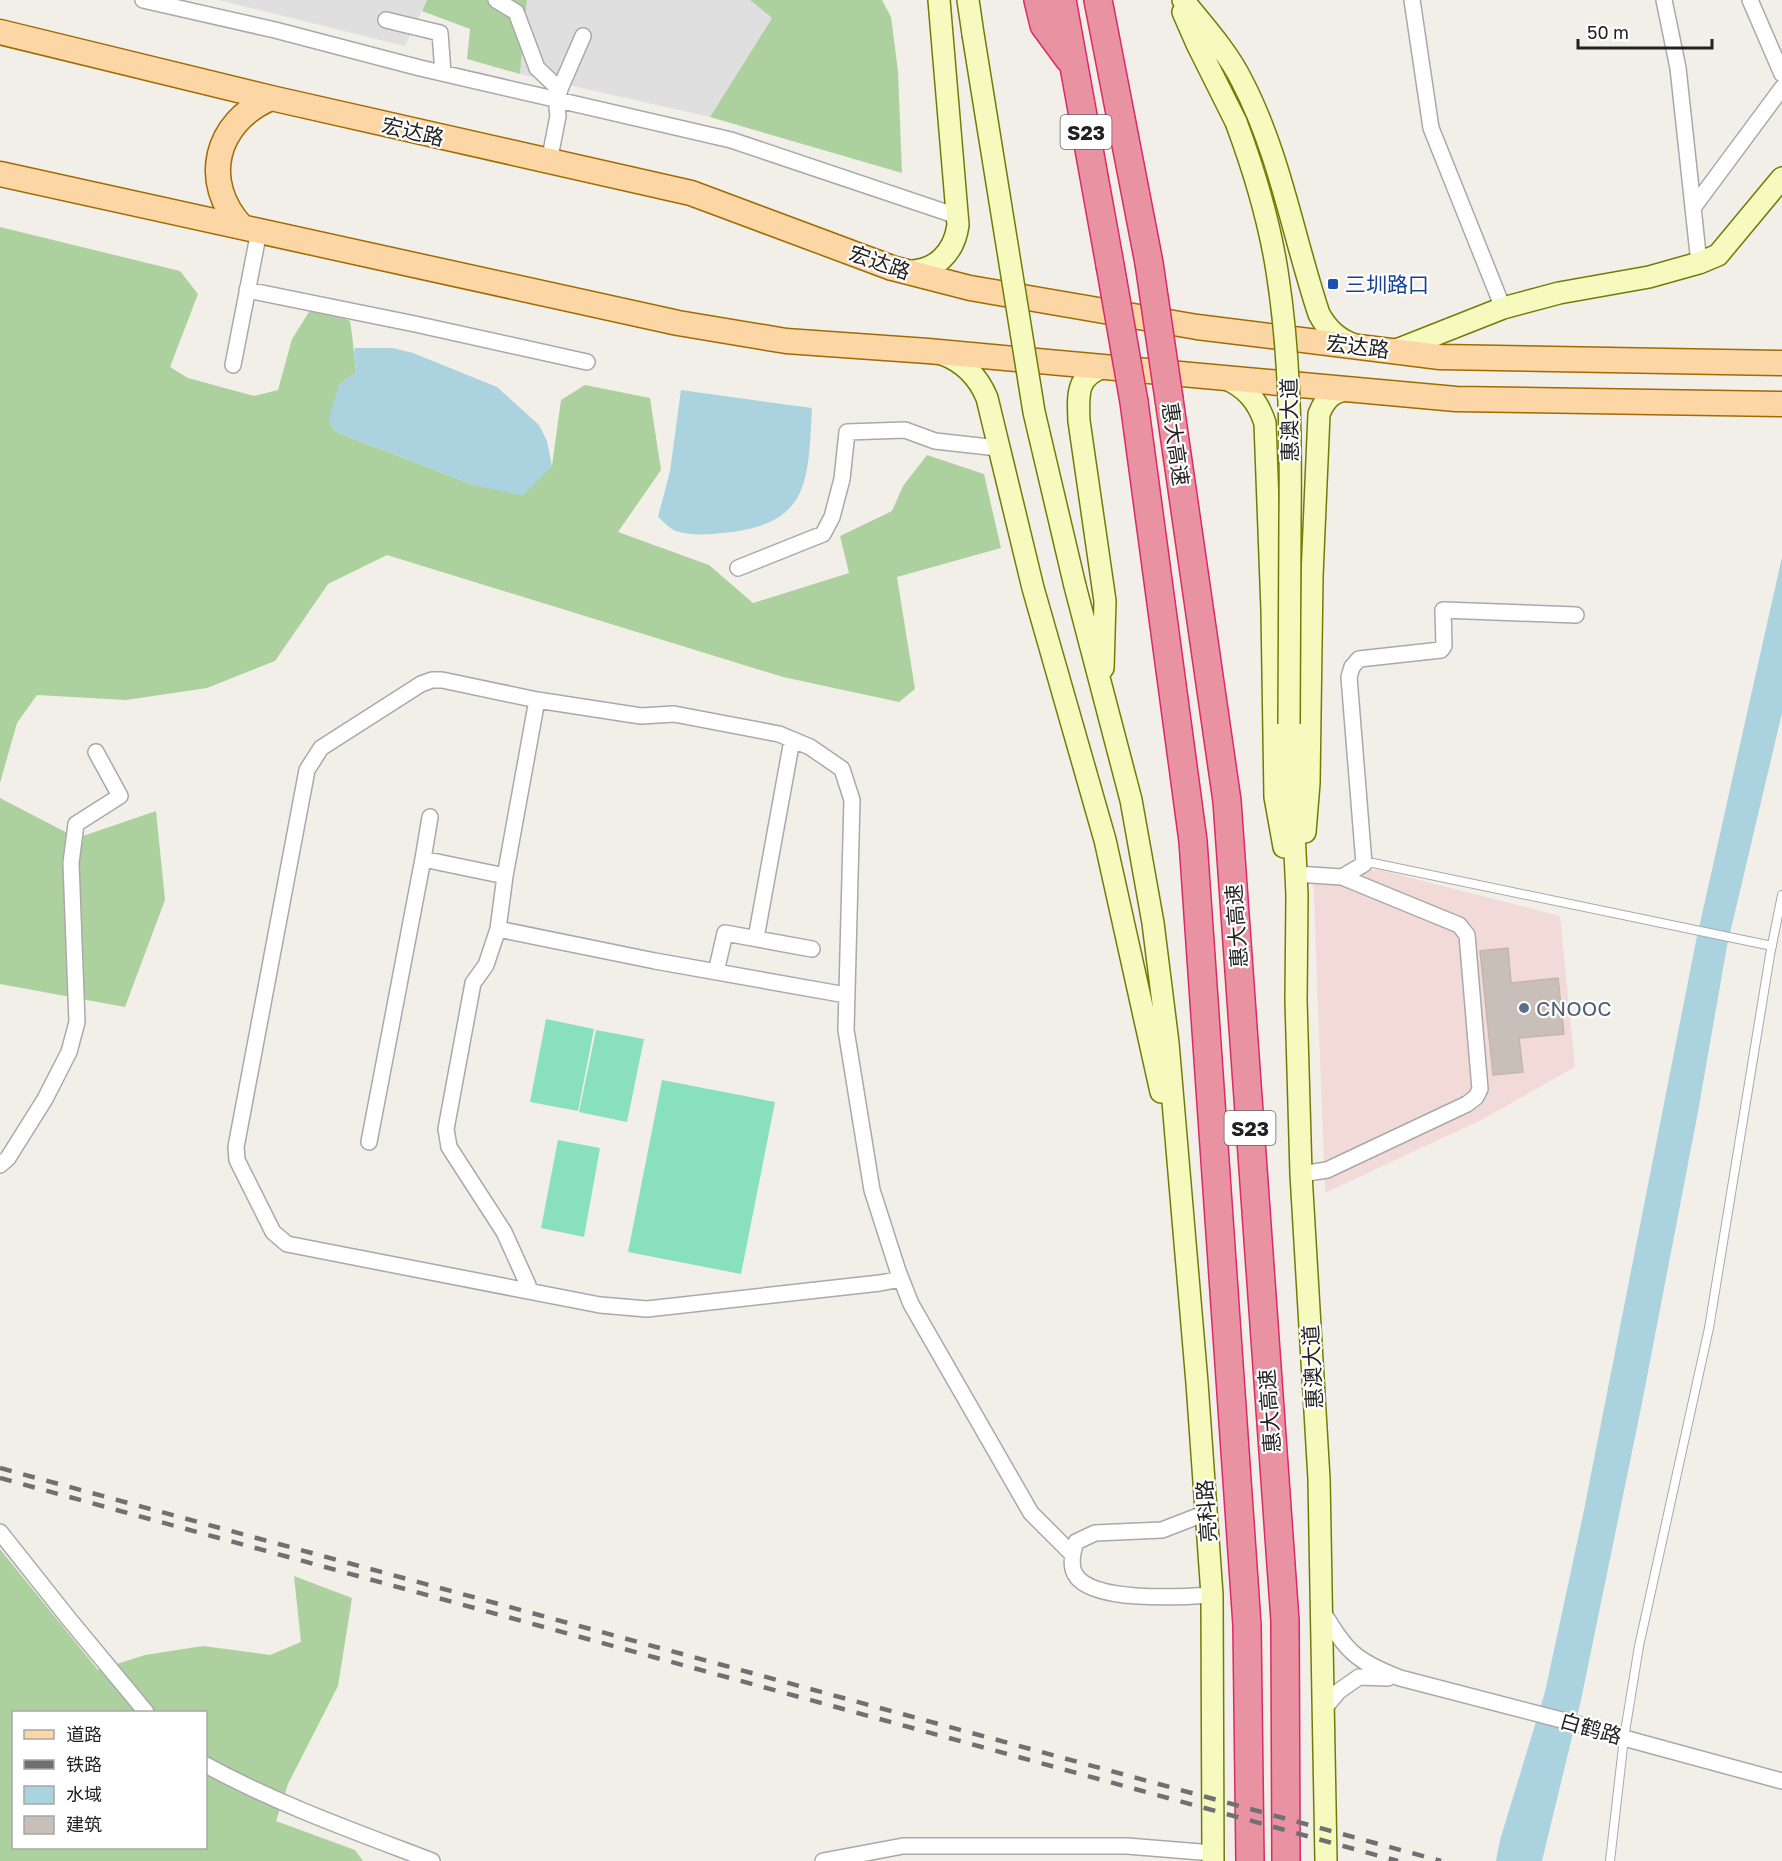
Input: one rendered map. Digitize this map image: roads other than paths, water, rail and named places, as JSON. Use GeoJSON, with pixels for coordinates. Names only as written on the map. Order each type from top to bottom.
{"type":"FeatureCollection","features":[{"type":"Feature","properties":{"kind":"highway"},"geometry":{"type":"LineString","coordinates":[[1038,0],[1044,25],[1074,67]]}},
{"type":"Feature","properties":{"kind":"highway","name":"惠大高速"},"geometry":{"type":"LineString","coordinates":[[1062,0],[1134,402],[1193,842],[1247,1625],[1250,1861]]}},
{"type":"Feature","properties":{"kind":"highway","name":"惠大高速"},"geometry":{"type":"LineString","coordinates":[[1098,0],[1149,263],[1227,801],[1285,1621],[1286,1861]]}},
{"type":"Feature","properties":{"kind":"highway"},"geometry":{"type":"LineString","coordinates":[[1108,49],[1110,0]]}},
{"type":"Feature","properties":{"kind":"main road","name":"宏达路"},"geometry":{"type":"LineString","coordinates":[[0,32],[271,99],[691,193],[892,268],[970,288],[1163,321],[1440,357],[1781,363]]}},
{"type":"Feature","properties":{"kind":"main road"},"geometry":{"type":"LineString","coordinates":[[251,229],[230,213],[222,196],[217,172],[221,148],[232,126],[250,109],[271,99]]}},
{"type":"Feature","properties":{"kind":"main road","name":"宏达路"},"geometry":{"type":"LineString","coordinates":[[0,174],[689,325],[786,341],[928,351],[1456,399],[1779,405]]}},
{"type":"Feature","properties":{"kind":"street"},"geometry":{"type":"LineString","coordinates":[[143,0],[208,8],[275,30],[443,73],[558,94],[731,140],[957,216]]}},
{"type":"Feature","properties":{"kind":"street"},"geometry":{"type":"LineString","coordinates":[[496,0],[516,12],[537,68],[558,94]]}},
{"type":"Feature","properties":{"kind":"street"},"geometry":{"type":"LineString","coordinates":[[892,268],[923,270],[942,260],[954,243],[958,225],[939,0]]}},
{"type":"Feature","properties":{"kind":"street"},"geometry":{"type":"LineString","coordinates":[[969,0],[1034,412],[1075,586],[1131,800],[1153,923],[1168,1043],[1177,1163]]}},
{"type":"Feature","properties":{"kind":"street"},"geometry":{"type":"LineString","coordinates":[[1180,0],[1218,44],[1242,79],[1268,137],[1319,314],[1330,331],[1338,338],[1358,346]]}},
{"type":"Feature","properties":{"kind":"street","name":"惠澳大道"},"geometry":{"type":"LineString","coordinates":[[1180,0],[1197,44],[1236,122],[1248,155],[1277,269],[1285,327],[1290,432],[1289,724],[1296,874],[1296,1000],[1301,1174],[1319,1479],[1326,1861]]}},
{"type":"Feature","properties":{"kind":"street"},"geometry":{"type":"LineString","coordinates":[[1412,0],[1431,129],[1503,308]]}},
{"type":"Feature","properties":{"kind":"street"},"geometry":{"type":"LineString","coordinates":[[1664,0],[1678,68],[1699,263]]}},
{"type":"Feature","properties":{"kind":"street"},"geometry":{"type":"LineString","coordinates":[[1750,0],[1782,74]]}},
{"type":"Feature","properties":{"kind":"street"},"geometry":{"type":"LineString","coordinates":[[386,20],[440,33],[443,73]]}},
{"type":"Feature","properties":{"kind":"street"},"geometry":{"type":"LineString","coordinates":[[549,162],[558,116],[558,94],[583,36]]}},
{"type":"Feature","properties":{"kind":"street"},"geometry":{"type":"LineString","coordinates":[[1694,208],[1782,88]]}},
{"type":"Feature","properties":{"kind":"street"},"geometry":{"type":"LineString","coordinates":[[1394,351],[1503,308],[1559,293],[1649,277],[1699,263],[1718,255],[1782,178]]}},
{"type":"Feature","properties":{"kind":"street"},"geometry":{"type":"LineString","coordinates":[[233,365],[247,290],[251,229]]}},
{"type":"Feature","properties":{"kind":"street"},"geometry":{"type":"LineString","coordinates":[[247,290],[587,362]]}},
{"type":"Feature","properties":{"kind":"street"},"geometry":{"type":"LineString","coordinates":[[928,351],[951,357],[970,371],[987,398],[1033,588],[1105,840],[1177,1163]]}},
{"type":"Feature","properties":{"kind":"street"},"geometry":{"type":"LineString","coordinates":[[1103,689],[1105,601],[1079,421],[1078,396],[1083,381],[1096,370],[1104,367]]}},
{"type":"Feature","properties":{"kind":"street"},"geometry":{"type":"LineString","coordinates":[[1223,378],[1242,387],[1250,394],[1257,403],[1265,423],[1272,610],[1275,796],[1285,856],[1296,874]]}},
{"type":"Feature","properties":{"kind":"street"},"geometry":{"type":"LineString","coordinates":[[1296,874],[1304,852],[1308,783],[1312,576],[1319,414],[1322,406],[1332,394],[1355,390]]}},
{"type":"Feature","properties":{"kind":"street"},"geometry":{"type":"LineString","coordinates":[[738,568],[823,534],[832,517],[842,479],[847,432],[905,430],[935,441],[998,448]]}},
{"type":"Feature","properties":{"kind":"street"},"geometry":{"type":"LineString","coordinates":[[1342,877],[1364,864],[1349,677],[1352,667],[1359,659],[1441,650],[1444,646],[1443,610],[1576,615]]}},
{"type":"Feature","properties":{"kind":"street"},"geometry":{"type":"LineString","coordinates":[[901,1279],[647,1309],[600,1305],[287,1244],[273,1232],[237,1160],[236,1147],[307,771],[321,748],[421,684],[432,680],[537,700],[641,716],[674,714],[779,734],[828,758],[842,769],[852,800],[846,1030],[872,1190],[911,1304],[1030,1513],[1072,1554]]}},
{"type":"Feature","properties":{"kind":"street"},"geometry":{"type":"LineString","coordinates":[[528,1290],[528,1285],[504,1232],[449,1147],[446,1129],[473,984],[486,965],[498,929],[505,876],[537,700]]}},
{"type":"Feature","properties":{"kind":"street"},"geometry":{"type":"LineString","coordinates":[[756,938],[792,740]]}},
{"type":"Feature","properties":{"kind":"street"},"geometry":{"type":"LineString","coordinates":[[0,1165],[8,1158],[45,1099],[69,1052],[77,1022],[71,863],[76,824],[120,796],[96,752]]}},
{"type":"Feature","properties":{"kind":"street"},"geometry":{"type":"LineString","coordinates":[[369,1142],[430,817]]}},
{"type":"Feature","properties":{"kind":"street"},"geometry":{"type":"LineString","coordinates":[[423,859],[505,876]]}},
{"type":"Feature","properties":{"kind":"street"},"geometry":{"type":"LineString","coordinates":[[1296,874],[1342,877],[1459,925],[1467,935],[1480,1089],[1476,1097],[1467,1104],[1327,1170],[1301,1174]]}},
{"type":"Feature","properties":{"kind":"street"},"geometry":{"type":"LineString","coordinates":[[498,929],[846,995]]}},
{"type":"Feature","properties":{"kind":"street"},"geometry":{"type":"LineString","coordinates":[[716,972],[725,933],[812,949]]}},
{"type":"Feature","properties":{"kind":"street","name":"亮科路"},"geometry":{"type":"LineString","coordinates":[[1177,1163],[1197,1383],[1212,1594],[1213,1857]]}},
{"type":"Feature","properties":{"kind":"street"},"geometry":{"type":"LineString","coordinates":[[1206,1513],[1162,1530],[1095,1533],[1076,1542],[1072,1554],[1074,1574],[1086,1585],[1113,1594],[1169,1598],[1212,1594]]}},
{"type":"Feature","properties":{"kind":"street"},"geometry":{"type":"LineString","coordinates":[[0,1532],[144,1711]]}},
{"type":"Feature","properties":{"kind":"street"},"geometry":{"type":"LineString","coordinates":[[1320,1608],[1352,1653],[1371,1667],[1400,1678]]}},
{"type":"Feature","properties":{"kind":"street"},"geometry":{"type":"LineString","coordinates":[[1323,1710],[1339,1691],[1359,1677],[1400,1678]]}},
{"type":"Feature","properties":{"kind":"street","name":"白鹤路"},"geometry":{"type":"LineString","coordinates":[[1400,1678],[1782,1780]]}},
{"type":"Feature","properties":{"kind":"street"},"geometry":{"type":"LineString","coordinates":[[207,1766],[230,1779],[346,1828],[401,1856],[432,1861]]}},
{"type":"Feature","properties":{"kind":"street"},"geometry":{"type":"LineString","coordinates":[[823,1861],[903,1846],[1128,1846],[1213,1857]]}},
{"type":"Feature","properties":{"kind":"lane"},"geometry":{"type":"LineString","coordinates":[[1364,864],[1373,863],[1772,946]]}},
{"type":"Feature","properties":{"kind":"lane"},"geometry":{"type":"LineString","coordinates":[[1610,1861],[1624,1738],[1639,1646],[1709,1328],[1782,895]]}},
{"type":"Feature","properties":{"kind":"water"},"geometry":{"type":"Polygon","coordinates":[[[355,348],[393,348],[413,353],[497,387],[539,425],[547,441],[552,466],[522,496],[474,485],[341,434],[332,428],[329,418],[339,385],[356,372],[355,348]]]}},
{"type":"Feature","properties":{"kind":"water"},"geometry":{"type":"Polygon","coordinates":[[[681,390],[812,408],[809,458],[805,478],[798,496],[788,510],[773,521],[751,528],[710,534],[690,534],[677,531],[658,517],[670,471],[681,390]]]}},
{"type":"Feature","properties":{"kind":"water"},"geometry":{"type":"Polygon","coordinates":[[[1782,557],[1782,713],[1727,946],[1698,1112],[1641,1408],[1581,1700],[1542,1861],[1496,1861],[1500,1840],[1545,1692],[1583,1515],[1696,941],[1782,557]]]}},
{"type":"Feature","properties":{"kind":"railway"},"geometry":{"type":"LineString","coordinates":[[0,1468],[1441,1861]]}},
{"type":"Feature","properties":{"kind":"railway"},"geometry":{"type":"LineString","coordinates":[[0,1478],[1398,1861]]}},
{"type":"Feature","properties":{"kind":"place","name":"三圳路口"},"geometry":{"type":"Point","coordinates":[1333,284]}},
{"type":"Feature","properties":{"kind":"place","name":"CNOOC"},"geometry":{"type":"Point","coordinates":[1524,1008]}}]}
